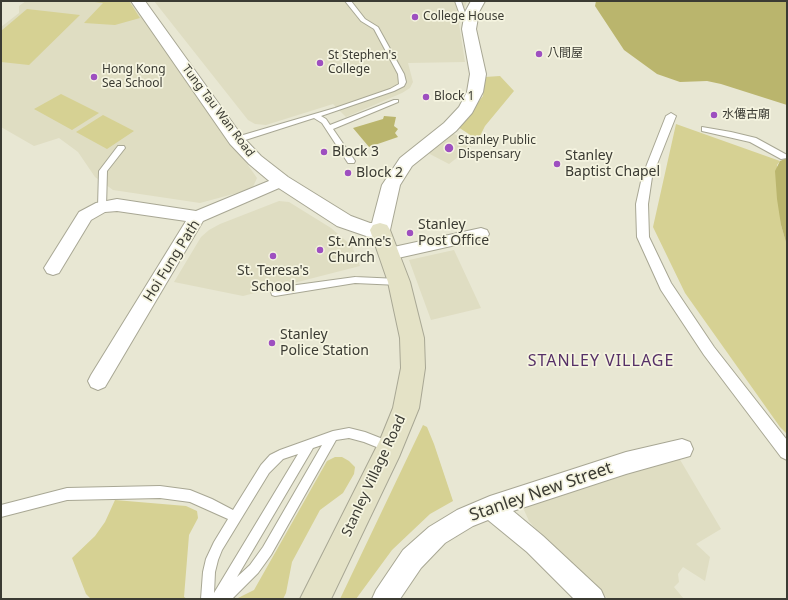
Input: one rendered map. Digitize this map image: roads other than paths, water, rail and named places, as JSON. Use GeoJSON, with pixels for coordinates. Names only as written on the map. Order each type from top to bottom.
{"type":"FeatureCollection","features":[{"type":"Feature","properties":{"kind":"main road","name":"Stanley Village Road"},"geometry":{"type":"LineString","coordinates":[[315,599],[390,448],[406,408],[412,368],[412,338],[399,282],[380,230]]}},
{"type":"Feature","properties":{"kind":"street","name":"Tung Tau Wan Road"},"geometry":{"type":"LineString","coordinates":[[138,1],[236,140],[255,160],[281,181],[344,221],[369,230],[380,230]]}},
{"type":"Feature","properties":{"kind":"street"},"geometry":{"type":"LineString","coordinates":[[380,230],[391,185],[406,162],[455,121],[466,109],[475,92],[478,74],[469,35],[470,18],[478,1]]}},
{"type":"Feature","properties":{"kind":"street"},"geometry":{"type":"LineString","coordinates":[[671,116],[647,177],[642,204],[643,237],[666,286],[709,351],[787,452]]}},
{"type":"Feature","properties":{"kind":"street","name":"Hoi Fung Path"},"geometry":{"type":"LineString","coordinates":[[98,381],[197,217],[281,181]]}},
{"type":"Feature","properties":{"kind":"street"},"geometry":{"type":"LineString","coordinates":[[53,268],[85,216],[102,207],[117,205],[197,217]]}},
{"type":"Feature","properties":{"kind":"street"},"geometry":{"type":"LineString","coordinates":[[389,254],[481,234]]}},
{"type":"Feature","properties":{"kind":"street","name":"Stanley New Street"},"geometry":{"type":"LineString","coordinates":[[385,599],[412,559],[437,535],[465,518],[490,507],[626,463],[682,449]]}},
{"type":"Feature","properties":{"kind":"street"},"geometry":{"type":"LineString","coordinates":[[490,507],[535,544],[592,599]]}},
{"type":"Feature","properties":{"kind":"lane"},"geometry":{"type":"LineString","coordinates":[[236,140],[337,109],[392,90],[403,82],[401,74],[376,28],[360,16],[348,1]]}},
{"type":"Feature","properties":{"kind":"lane"},"geometry":{"type":"LineString","coordinates":[[458,1],[462,14],[470,18]]}},
{"type":"Feature","properties":{"kind":"lane"},"geometry":{"type":"LineString","coordinates":[[329,128],[396,102]]}},
{"type":"Feature","properties":{"kind":"lane"},"geometry":{"type":"LineString","coordinates":[[315,116],[324,121],[351,161]]}},
{"type":"Feature","properties":{"kind":"lane"},"geometry":{"type":"LineString","coordinates":[[704,128],[753,140],[784,157]]}},
{"type":"Feature","properties":{"kind":"lane"},"geometry":{"type":"LineString","coordinates":[[102,207],[103,171],[121,148]]}},
{"type":"Feature","properties":{"kind":"lane"},"geometry":{"type":"LineString","coordinates":[[275,292],[355,280],[399,282]]}},
{"type":"Feature","properties":{"kind":"lane"},"geometry":{"type":"LineString","coordinates":[[207,599],[212,560],[235,517],[269,463],[280,455],[333,436],[349,433],[390,448]]}},
{"type":"Feature","properties":{"kind":"lane"},"geometry":{"type":"LineString","coordinates":[[223,599],[254,569],[267,551],[333,436]]}},
{"type":"Feature","properties":{"kind":"lane"},"geometry":{"type":"LineString","coordinates":[[217,599],[309,445]]}},
{"type":"Feature","properties":{"kind":"lane"},"geometry":{"type":"LineString","coordinates":[[1,511],[67,494],[160,492],[190,496],[208,503],[235,517]]}},
{"type":"Feature","properties":{"kind":"place","name":"College House"},"geometry":{"type":"Point","coordinates":[415,17]}},
{"type":"Feature","properties":{"kind":"place","name":"八間屋"},"geometry":{"type":"Point","coordinates":[539,54]}},
{"type":"Feature","properties":{"kind":"place","name":"St Stephen's College"},"geometry":{"type":"Point","coordinates":[320,63]}},
{"type":"Feature","properties":{"kind":"place","name":"Hong Kong Sea School"},"geometry":{"type":"Point","coordinates":[94,77]}},
{"type":"Feature","properties":{"kind":"place","name":"Block 1"},"geometry":{"type":"Point","coordinates":[426,97]}},
{"type":"Feature","properties":{"kind":"place","name":"水僊古廟"},"geometry":{"type":"Point","coordinates":[714,115]}},
{"type":"Feature","properties":{"kind":"place","name":"Stanley Public Dispensary"},"geometry":{"type":"Point","coordinates":[449,148]}},
{"type":"Feature","properties":{"kind":"place","name":"Block 3"},"geometry":{"type":"Point","coordinates":[324,152]}},
{"type":"Feature","properties":{"kind":"place","name":"Stanley Baptist Chapel"},"geometry":{"type":"Point","coordinates":[557,164]}},
{"type":"Feature","properties":{"kind":"place","name":"Block 2"},"geometry":{"type":"Point","coordinates":[348,173]}},
{"type":"Feature","properties":{"kind":"place","name":"Stanley Post Office"},"geometry":{"type":"Point","coordinates":[410,233]}},
{"type":"Feature","properties":{"kind":"place","name":"St. Anne's Church"},"geometry":{"type":"Point","coordinates":[320,250]}},
{"type":"Feature","properties":{"kind":"place","name":"St. Teresa's School"},"geometry":{"type":"Point","coordinates":[273,256]}},
{"type":"Feature","properties":{"kind":"place","name":"Stanley Police Station"},"geometry":{"type":"Point","coordinates":[272,343]}},
{"type":"Feature","properties":{"kind":"district","name":"STANLEY VILLAGE"},"geometry":{"type":"Point","coordinates":[601,361]}}]}
